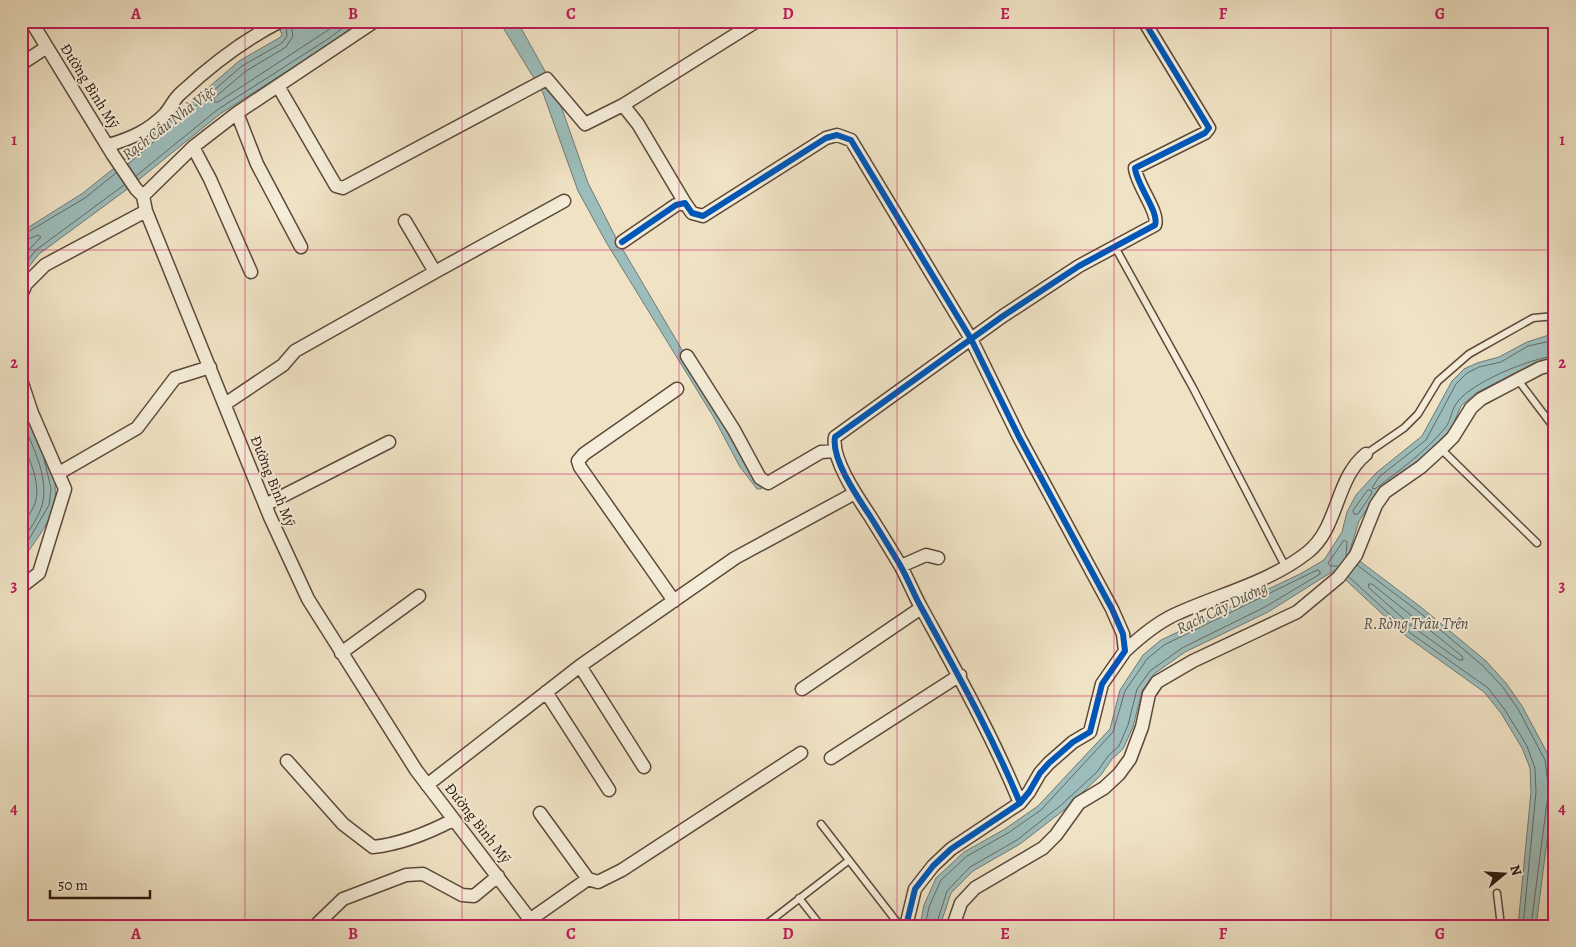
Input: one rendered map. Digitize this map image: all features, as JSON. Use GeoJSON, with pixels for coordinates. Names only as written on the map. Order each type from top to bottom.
{"type":"FeatureCollection","features":[{"type":"Feature","properties":{"kind":"street","name":"Đường Bình Mỹ"},"geometry":{"type":"LineString","coordinates":[[31,21],[139,193],[265,505],[308,599],[427,785],[533,922]]}},
{"type":"Feature","properties":{"kind":"street"},"geometry":{"type":"LineString","coordinates":[[139,193],[237,113],[375,21]]}},
{"type":"Feature","properties":{"kind":"street"},"geometry":{"type":"LineString","coordinates":[[278,86],[336,186],[343,188],[547,79],[585,124],[623,105],[757,21]]}},
{"type":"Feature","properties":{"kind":"street"},"geometry":{"type":"LineString","coordinates":[[1020,803],[990,734],[960,675],[921,608],[901,566],[855,493],[835,451],[835,437],[971,339],[1079,266],[1155,225],[1156,221],[1138,180],[1136,168],[1205,133],[1209,128],[1144,21]]}},
{"type":"Feature","properties":{"kind":"street"},"geometry":{"type":"LineString","coordinates":[[111,150],[144,133],[166,112],[172,100],[228,55],[277,23]]}},
{"type":"Feature","properties":{"kind":"street"},"geometry":{"type":"LineString","coordinates":[[21,64],[47,47]]}},
{"type":"Feature","properties":{"kind":"street"},"geometry":{"type":"LineString","coordinates":[[623,105],[643,132],[685,203],[692,212],[703,216],[826,138],[837,135],[850,140],[971,339],[1019,437],[1112,609],[1123,634],[1125,651]]}},
{"type":"Feature","properties":{"kind":"street"},"geometry":{"type":"LineString","coordinates":[[237,113],[257,164],[301,247]]}},
{"type":"Feature","properties":{"kind":"street"},"geometry":{"type":"LineString","coordinates":[[194,147],[210,178],[251,272]]}},
{"type":"Feature","properties":{"kind":"street"},"geometry":{"type":"LineString","coordinates":[[225,404],[283,365],[295,351],[564,200]]}},
{"type":"Feature","properties":{"kind":"street"},"geometry":{"type":"LineString","coordinates":[[622,242],[676,205],[685,203]]}},
{"type":"Feature","properties":{"kind":"street"},"geometry":{"type":"LineString","coordinates":[[21,295],[26,284],[45,265],[146,211]]}},
{"type":"Feature","properties":{"kind":"street"},"geometry":{"type":"LineString","coordinates":[[405,221],[435,272]]}},
{"type":"Feature","properties":{"kind":"street"},"geometry":{"type":"LineString","coordinates":[[687,356],[734,430],[760,478],[768,483],[821,452],[835,451]]}},
{"type":"Feature","properties":{"kind":"street"},"geometry":{"type":"LineString","coordinates":[[953,926],[961,904],[975,888],[1043,848],[1056,835],[1079,802],[1104,788],[1119,774],[1130,759],[1142,727],[1149,694],[1157,682],[1192,661],[1297,612],[1339,577],[1356,555],[1376,505],[1385,492],[1422,467],[1441,449],[1453,437],[1471,408],[1480,399],[1540,368],[1555,364]]}},
{"type":"Feature","properties":{"kind":"street"},"geometry":{"type":"LineString","coordinates":[[59,473],[137,428],[175,378],[210,367]]}},
{"type":"Feature","properties":{"kind":"street"},"geometry":{"type":"LineString","coordinates":[[21,380],[32,413],[59,473],[64,489],[39,573],[21,587]]}},
{"type":"Feature","properties":{"kind":"street"},"geometry":{"type":"LineString","coordinates":[[674,601],[580,467],[578,461],[584,454],[677,389]]}},
{"type":"Feature","properties":{"kind":"street"},"geometry":{"type":"LineString","coordinates":[[265,505],[389,442]]}},
{"type":"Feature","properties":{"kind":"street"},"geometry":{"type":"LineString","coordinates":[[906,926],[915,889],[933,866],[951,849],[1020,803],[1044,768],[1073,742],[1090,732],[1102,684],[1125,651],[1149,631],[1173,615],[1271,575],[1310,551],[1325,531],[1338,495],[1353,468],[1366,454]]}},
{"type":"Feature","properties":{"kind":"street"},"geometry":{"type":"LineString","coordinates":[[427,785],[580,666],[735,558],[855,493]]}},
{"type":"Feature","properties":{"kind":"street"},"geometry":{"type":"LineString","coordinates":[[901,566],[926,555],[938,558]]}},
{"type":"Feature","properties":{"kind":"street"},"geometry":{"type":"LineString","coordinates":[[341,653],[419,596]]}},
{"type":"Feature","properties":{"kind":"street"},"geometry":{"type":"LineString","coordinates":[[802,689],[921,608]]}},
{"type":"Feature","properties":{"kind":"street"},"geometry":{"type":"LineString","coordinates":[[580,666],[644,768]]}},
{"type":"Feature","properties":{"kind":"street"},"geometry":{"type":"LineString","coordinates":[[831,758],[960,675]]}},
{"type":"Feature","properties":{"kind":"street"},"geometry":{"type":"LineString","coordinates":[[546,692],[609,790]]}},
{"type":"Feature","properties":{"kind":"street"},"geometry":{"type":"LineString","coordinates":[[540,812],[588,879],[598,882],[622,870],[801,753]]}},
{"type":"Feature","properties":{"kind":"street"},"geometry":{"type":"LineString","coordinates":[[287,761],[343,824],[374,847],[392,845],[428,833],[454,820]]}},
{"type":"Feature","properties":{"kind":"street"},"geometry":{"type":"LineString","coordinates":[[316,926],[343,899],[406,875],[423,874],[462,895],[474,896],[498,876]]}},
{"type":"Feature","properties":{"kind":"street"},"geometry":{"type":"LineString","coordinates":[[533,922],[588,879]]}},
{"type":"Feature","properties":{"kind":"lane"},"geometry":{"type":"LineString","coordinates":[[1115,248],[1193,388],[1285,566]]}},
{"type":"Feature","properties":{"kind":"lane"},"geometry":{"type":"LineString","coordinates":[[1366,454],[1404,428],[1418,414],[1438,381],[1469,354],[1532,318],[1555,316]]}},
{"type":"Feature","properties":{"kind":"lane"},"geometry":{"type":"LineString","coordinates":[[1518,380],[1555,429]]}},
{"type":"Feature","properties":{"kind":"lane"},"geometry":{"type":"LineString","coordinates":[[1441,449],[1536,543]]}},
{"type":"Feature","properties":{"kind":"lane"},"geometry":{"type":"LineString","coordinates":[[821,824],[900,926]]}},
{"type":"Feature","properties":{"kind":"lane"},"geometry":{"type":"LineString","coordinates":[[764,926],[848,861]]}},
{"type":"Feature","properties":{"kind":"lane"},"geometry":{"type":"LineString","coordinates":[[1497,893],[1501,926]]}},
{"type":"Feature","properties":{"kind":"lane"},"geometry":{"type":"LineString","coordinates":[[799,898],[821,926]]}},
{"type":"Feature","properties":{"kind":"water","name":"Rạch Cầu Nhà Việc"},"geometry":{"type":"Polygon","coordinates":[[[277,21],[360,21],[331,43],[220,114],[126,190],[39,254],[21,277],[21,232],[83,193],[133,153],[239,61],[279,38],[282,35],[277,21]]]}},
{"type":"Feature","properties":{"kind":"water"},"geometry":{"type":"Polygon","coordinates":[[[499,21],[517,21],[555,89],[588,183],[616,238],[763,487],[761,489],[757,489],[740,467],[713,416],[606,242],[578,191],[543,93],[499,21]]]}},
{"type":"Feature","properties":{"kind":"water","name":"R.Ròng Trâu Trên"},"geometry":{"type":"Polygon","coordinates":[[[1555,335],[1555,361],[1528,366],[1476,393],[1461,406],[1451,429],[1418,462],[1377,494],[1359,521],[1349,553],[1422,608],[1486,661],[1506,683],[1522,706],[1550,758],[1553,794],[1536,926],[1518,926],[1531,792],[1530,768],[1522,748],[1501,713],[1484,692],[1406,636],[1335,570],[1268,612],[1185,652],[1154,674],[1142,691],[1133,727],[1123,749],[1112,759],[1101,775],[1064,810],[1020,844],[973,871],[951,893],[940,926],[920,926],[924,905],[936,878],[964,852],[1005,829],[1038,806],[1110,729],[1120,690],[1143,655],[1161,640],[1300,574],[1324,560],[1342,532],[1347,512],[1356,495],[1376,473],[1422,436],[1452,381],[1464,369],[1499,357],[1527,342],[1555,335]]]}},
{"type":"Feature","properties":{"kind":"water"},"geometry":{"type":"Polygon","coordinates":[[[21,390],[51,462],[55,492],[54,505],[49,519],[21,562],[24,490],[21,483],[21,390]]]}},
{"type":"Feature","properties":{"kind":"cycle path"},"geometry":{"type":"LineString","coordinates":[[1020,803],[986,729],[919,604],[903,570],[846,478],[837,456],[835,437],[1003,316],[1079,266],[1155,225],[1154,213],[1136,175],[1135,168],[1205,133],[1209,128],[1144,21]]}},
{"type":"Feature","properties":{"kind":"cycle path"},"geometry":{"type":"LineString","coordinates":[[622,242],[676,205],[685,203],[692,213],[703,216],[826,138],[837,135],[851,140],[971,339],[1019,437],[1112,609],[1123,634],[1125,651],[1102,684],[1090,732],[1073,742],[1049,763],[1020,803],[951,849],[933,866],[915,889],[906,926]]}},
{"type":"Feature","properties":{"kind":"water label","name":"Rạch Cây Dương"},"geometry":{"type":"Point","coordinates":[1222,608]}}]}
